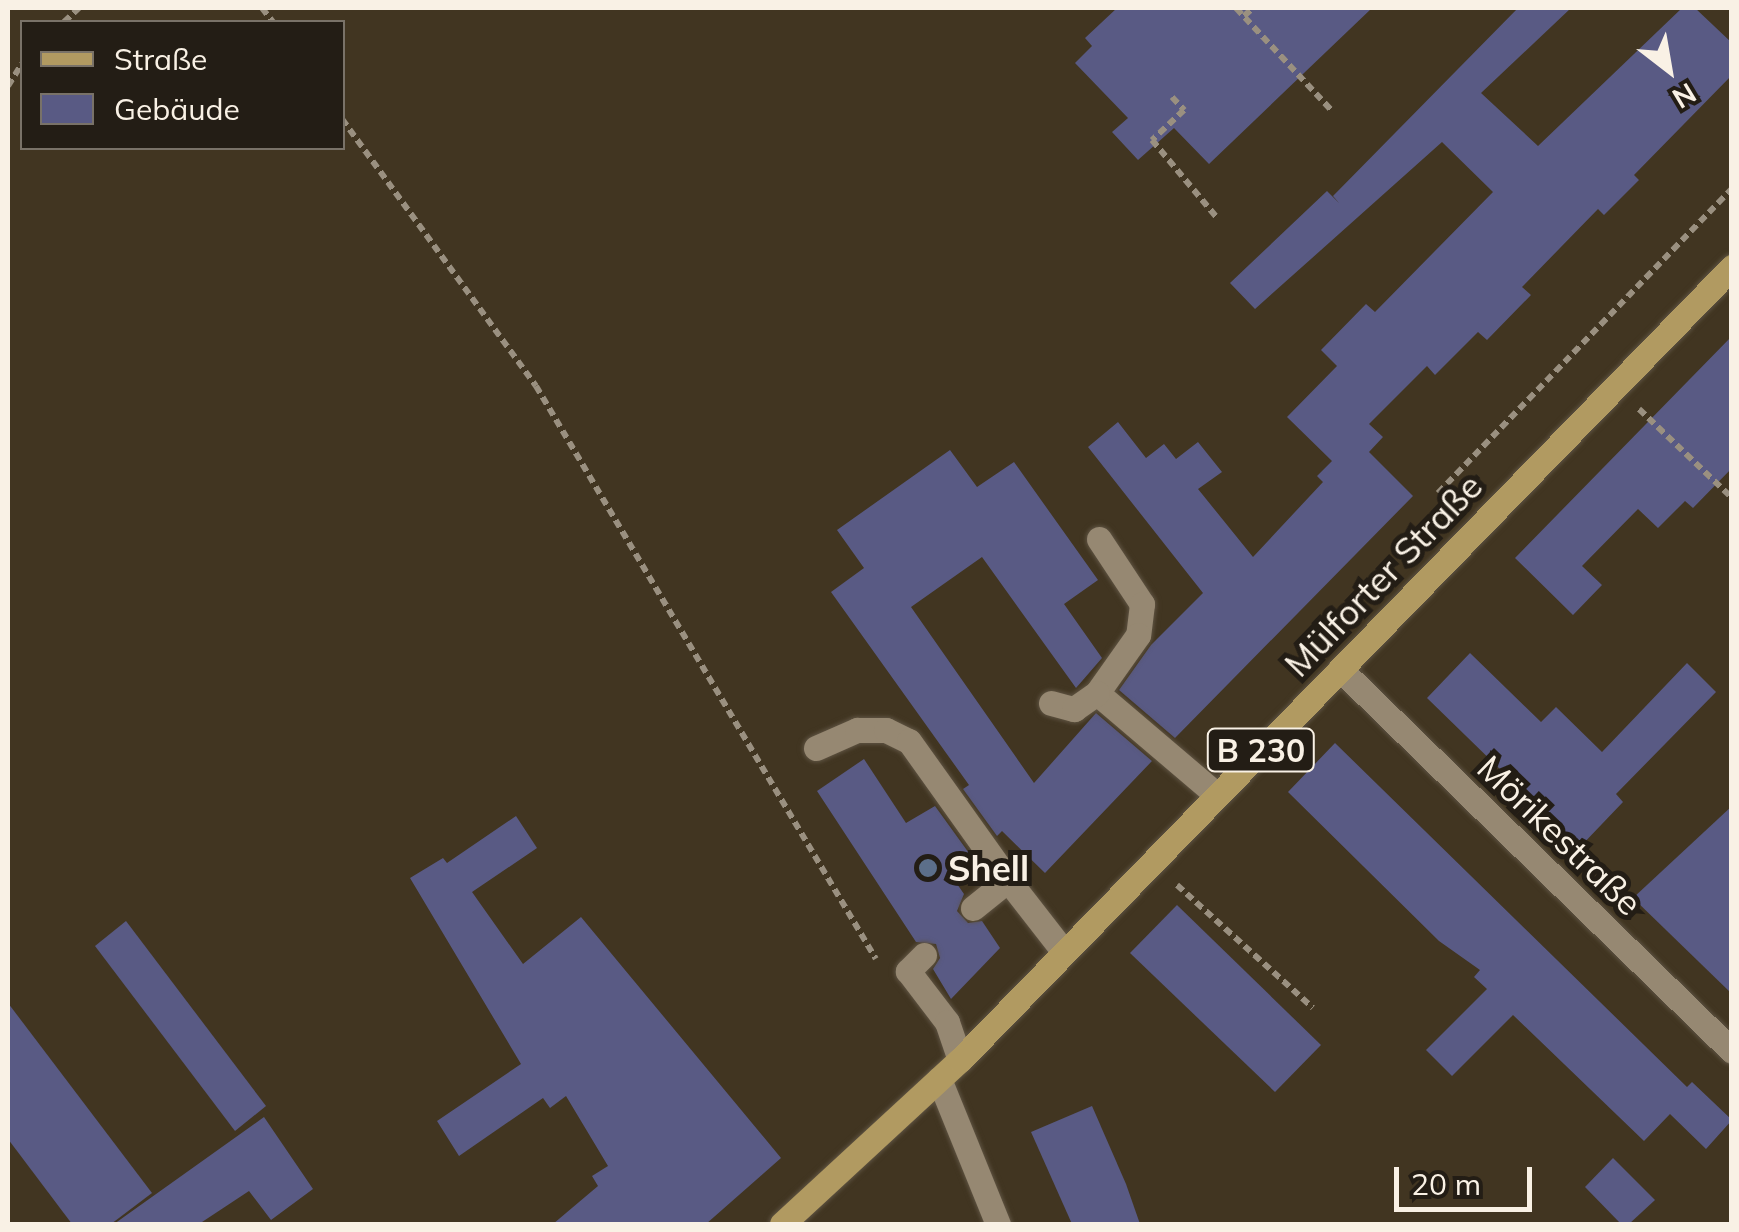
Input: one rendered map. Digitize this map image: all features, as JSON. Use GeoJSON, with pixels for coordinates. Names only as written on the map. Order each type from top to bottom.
{"type":"FeatureCollection","features":[{"type":"Feature","properties":{"kind":"main road","name":"Mülforter Straße"},"geometry":{"type":"LineString","coordinates":[[782,1224],[960,1060],[1732,266]]}},
{"type":"Feature","properties":{"kind":"street"},"geometry":{"type":"LineString","coordinates":[[1052,703],[1074,709],[1096,694],[1138,635],[1142,604],[1099,539]]}},
{"type":"Feature","properties":{"kind":"street","name":"Mörikestraße"},"geometry":{"type":"LineString","coordinates":[[1340,670],[1732,1050]]}},
{"type":"Feature","properties":{"kind":"street"},"geometry":{"type":"LineString","coordinates":[[1096,694],[1217,794]]}},
{"type":"Feature","properties":{"kind":"street"},"geometry":{"type":"LineString","coordinates":[[816,748],[857,730],[886,730],[910,742],[1064,952]]}},
{"type":"Feature","properties":{"kind":"street"},"geometry":{"type":"LineString","coordinates":[[974,908],[1008,880]]}},
{"type":"Feature","properties":{"kind":"street"},"geometry":{"type":"LineString","coordinates":[[924,954],[908,970],[948,1022],[960,1060]]}},
{"type":"Feature","properties":{"kind":"street"},"geometry":{"type":"LineString","coordinates":[[939,1078],[998,1224]]}},
{"type":"Feature","properties":{"kind":"path"},"geometry":{"type":"LineString","coordinates":[[1236,8],[1331,110]]}},
{"type":"Feature","properties":{"kind":"path"},"geometry":{"type":"LineString","coordinates":[[1244,16],[1254,8]]}},
{"type":"Feature","properties":{"kind":"path"},"geometry":{"type":"LineString","coordinates":[[1172,97],[1184,110],[1152,140],[1218,219]]}},
{"type":"Feature","properties":{"kind":"path"},"geometry":{"type":"LineString","coordinates":[[345,122],[536,386],[886,976]]}},
{"type":"Feature","properties":{"kind":"path"},"geometry":{"type":"LineString","coordinates":[[1438,492],[1732,189]]}},
{"type":"Feature","properties":{"kind":"path"},"geometry":{"type":"LineString","coordinates":[[1616,386],[1732,498]]}},
{"type":"Feature","properties":{"kind":"path"},"geometry":{"type":"LineString","coordinates":[[1154,861],[1314,1008]]}},
{"type":"Feature","properties":{"kind":"building"},"geometry":{"type":"Polygon","coordinates":[[[1117,8],[1372,8],[1209,164],[1174,128],[1138,160],[1112,132],[1128,118],[1075,63],[1092,46],[1085,38],[1117,8]]]}},
{"type":"Feature","properties":{"kind":"building"},"geometry":{"type":"Polygon","coordinates":[[[1518,8],[1571,8],[1481,93],[1538,146],[1682,8],[1695,8],[1732,43],[1732,75],[1634,175],[1639,180],[1604,215],[1598,209],[1522,287],[1531,295],[1487,340],[1478,332],[1435,375],[1427,366],[1369,424],[1383,437],[1369,452],[1413,496],[1175,738],[1119,690],[1151,645],[1203,593],[1088,447],[1118,422],[1146,458],[1164,444],[1176,459],[1198,442],[1222,472],[1198,489],[1253,557],[1323,482],[1317,476],[1332,461],[1287,417],[1337,366],[1321,350],[1366,304],[1375,312],[1493,192],[1442,142],[1255,309],[1230,283],[1327,191],[1339,203],[1333,196],[1518,8]]]}},
{"type":"Feature","properties":{"kind":"building"},"geometry":{"type":"Polygon","coordinates":[[[1732,336],[1732,468],[1693,508],[1685,501],[1658,528],[1638,509],[1582,566],[1602,585],[1573,615],[1515,558],[1732,336]]]}},
{"type":"Feature","properties":{"kind":"building"},"geometry":{"type":"Polygon","coordinates":[[[950,450],[977,487],[1014,462],[1098,580],[1064,604],[1102,658],[1076,688],[982,557],[911,607],[1034,783],[1096,713],[1152,761],[1045,873],[1002,831],[997,836],[963,789],[969,785],[831,592],[864,568],[837,530],[950,450]]]}},
{"type":"Feature","properties":{"kind":"building"},"geometry":{"type":"Polygon","coordinates":[[[1470,653],[1541,722],[1556,707],[1602,752],[1687,663],[1716,692],[1616,794],[1623,802],[1580,847],[1427,698],[1470,653]]]}},
{"type":"Feature","properties":{"kind":"building"},"geometry":{"type":"Polygon","coordinates":[[[1335,743],[1687,1087],[1692,1082],[1732,1120],[1706,1149],[1670,1114],[1644,1141],[1513,1015],[1452,1076],[1426,1050],[1487,989],[1474,977],[1480,970],[1439,941],[1288,792],[1335,743]]]}},
{"type":"Feature","properties":{"kind":"building"},"geometry":{"type":"Polygon","coordinates":[[[864,759],[906,823],[935,806],[974,860],[955,881],[964,894],[957,911],[968,923],[982,921],[1000,948],[951,999],[933,969],[940,958],[936,944],[916,942],[817,791],[864,759]]]}},
{"type":"Feature","properties":{"kind":"building"},"geometry":{"type":"Polygon","coordinates":[[[1732,806],[1732,994],[1633,898],[1732,806]]]}},
{"type":"Feature","properties":{"kind":"building"},"geometry":{"type":"Polygon","coordinates":[[[516,816],[537,848],[472,892],[523,964],[581,917],[781,1158],[706,1224],[553,1224],[598,1186],[592,1176],[608,1166],[566,1096],[550,1108],[543,1098],[459,1156],[437,1121],[521,1064],[410,878],[443,858],[447,863],[516,816]]]}},
{"type":"Feature","properties":{"kind":"building"},"geometry":{"type":"Polygon","coordinates":[[[1177,905],[1321,1045],[1275,1092],[1130,953],[1177,905]]]}},
{"type":"Feature","properties":{"kind":"building"},"geometry":{"type":"Polygon","coordinates":[[[126,921],[266,1106],[235,1131],[95,946],[126,921]]]}},
{"type":"Feature","properties":{"kind":"building"},"geometry":{"type":"Polygon","coordinates":[[[8,1003],[152,1193],[111,1224],[72,1224],[8,1139],[8,1003]]]}},
{"type":"Feature","properties":{"kind":"building"},"geometry":{"type":"Polygon","coordinates":[[[1092,1106],[1140,1224],[1072,1224],[1031,1132],[1092,1106]]]}},
{"type":"Feature","properties":{"kind":"building"},"geometry":{"type":"Polygon","coordinates":[[[264,1117],[313,1189],[271,1220],[249,1191],[199,1224],[114,1224],[264,1117]]]}},
{"type":"Feature","properties":{"kind":"building"},"geometry":{"type":"Polygon","coordinates":[[[1613,1158],[1655,1200],[1629,1224],[1621,1224],[1585,1187],[1613,1158]]]}},
{"type":"Feature","properties":{"kind":"place","name":"Shell"},"geometry":{"type":"Point","coordinates":[928,868]}}]}
